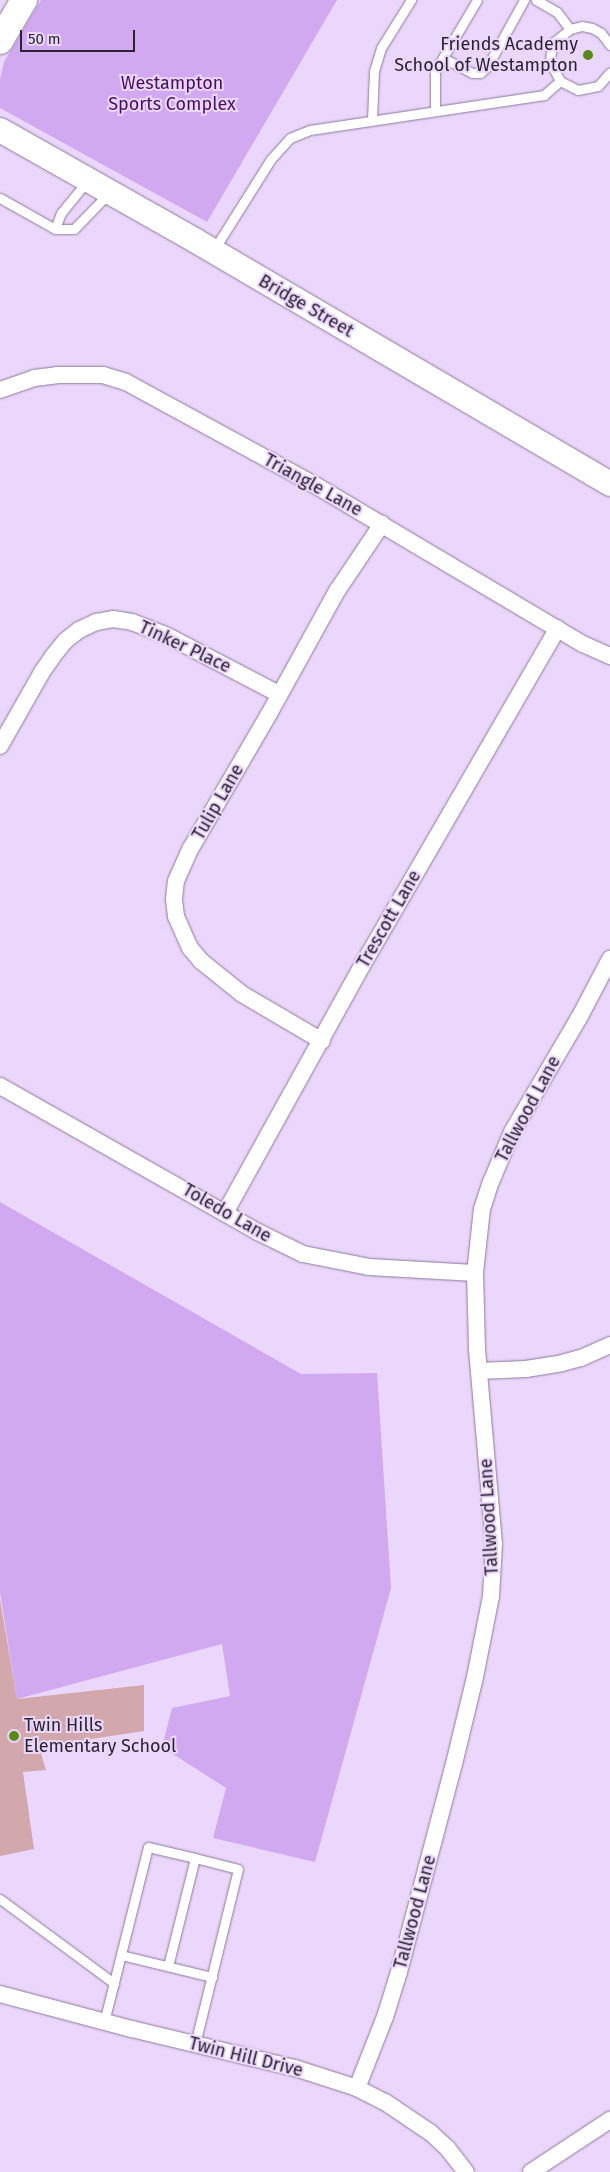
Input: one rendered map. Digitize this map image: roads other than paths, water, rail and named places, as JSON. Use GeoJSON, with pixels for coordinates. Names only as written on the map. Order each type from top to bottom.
{"type":"FeatureCollection","features":[{"type":"Feature","properties":{"kind":"main road"},"geometry":{"type":"LineString","coordinates":[[0,41],[24,0]]}},
{"type":"Feature","properties":{"kind":"main road","name":"Bridge Street"},"geometry":{"type":"LineString","coordinates":[[0,130],[213,251],[610,484]]}},
{"type":"Feature","properties":{"kind":"street","name":"Triangle Lane"},"geometry":{"type":"LineString","coordinates":[[0,390],[34,378],[57,375],[102,376],[126,382],[315,485],[583,644],[610,656]]}},
{"type":"Feature","properties":{"kind":"street","name":"Tulip Lane"},"geometry":{"type":"LineString","coordinates":[[322,1041],[242,994],[201,961],[190,948],[182,933],[176,916],[174,899],[176,882],[191,848],[337,591],[382,524]]}},
{"type":"Feature","properties":{"kind":"street","name":"Tinker Place"},"geometry":{"type":"LineString","coordinates":[[0,746],[42,672],[64,641],[79,630],[96,622],[113,619],[132,622],[166,635],[279,694]]}},
{"type":"Feature","properties":{"kind":"street","name":"Trescott Lane"},"geometry":{"type":"LineString","coordinates":[[225,1212],[463,790],[558,628]]}},
{"type":"Feature","properties":{"kind":"street","name":"Tallwood Lane"},"geometry":{"type":"LineString","coordinates":[[357,2088],[385,2017],[399,1972],[452,1774],[487,1622],[495,1570],[480,1370],[475,1273],[482,1209],[512,1132],[579,1018],[610,959]]}},
{"type":"Feature","properties":{"kind":"street","name":"Toledo Lane"},"geometry":{"type":"LineString","coordinates":[[0,1086],[281,1244],[326,1260],[369,1267],[475,1273]]}},
{"type":"Feature","properties":{"kind":"street"},"geometry":{"type":"LineString","coordinates":[[480,1370],[526,1368],[562,1363],[581,1358],[610,1345]]}},
{"type":"Feature","properties":{"kind":"street","name":"Twin Hill Drive"},"geometry":{"type":"LineString","coordinates":[[0,1994],[104,2022],[295,2068],[357,2088],[394,2107],[431,2133],[448,2149],[466,2172]]}},
{"type":"Feature","properties":{"kind":"street"},"geometry":{"type":"LineString","coordinates":[[531,2172],[610,2120]]}},
{"type":"Feature","properties":{"kind":"lane"},"geometry":{"type":"LineString","coordinates":[[372,120],[374,71],[381,48],[411,0]]}},
{"type":"Feature","properties":{"kind":"lane"},"geometry":{"type":"LineString","coordinates":[[435,111],[434,71],[477,0]]}},
{"type":"Feature","properties":{"kind":"lane"},"geometry":{"type":"LineString","coordinates":[[443,58],[472,73],[480,73],[487,67],[524,0]]}},
{"type":"Feature","properties":{"kind":"lane"},"geometry":{"type":"LineString","coordinates":[[536,0],[557,12],[570,29]]}},
{"type":"Feature","properties":{"kind":"lane"},"geometry":{"type":"LineString","coordinates":[[610,45],[601,33],[592,28],[582,26],[570,29],[554,42],[550,52],[553,73],[560,81],[578,90],[598,86],[610,72]]}},
{"type":"Feature","properties":{"kind":"lane"},"geometry":{"type":"LineString","coordinates":[[213,251],[271,159],[290,138],[310,130],[544,95],[560,81]]}},
{"type":"Feature","properties":{"kind":"lane"},"geometry":{"type":"LineString","coordinates":[[55,229],[61,212],[88,180]]}},
{"type":"Feature","properties":{"kind":"lane"},"geometry":{"type":"LineString","coordinates":[[0,198],[55,229],[74,229],[110,192]]}},
{"type":"Feature","properties":{"kind":"lane"},"geometry":{"type":"LineString","coordinates":[[104,2022],[148,1847],[195,1858],[238,1869],[195,2044]]}},
{"type":"Feature","properties":{"kind":"lane"},"geometry":{"type":"LineString","coordinates":[[168,1966],[195,1858]]}},
{"type":"Feature","properties":{"kind":"lane"},"geometry":{"type":"LineString","coordinates":[[0,1899],[114,1983]]}},
{"type":"Feature","properties":{"kind":"lane"},"geometry":{"type":"LineString","coordinates":[[121,1955],[212,1977]]}},
{"type":"Feature","properties":{"kind":"place","name":"Friends Academy School of Westampton"},"geometry":{"type":"Point","coordinates":[588,55]}},
{"type":"Feature","properties":{"kind":"place","name":"Twin Hills Elementary School"},"geometry":{"type":"Point","coordinates":[14,1736]}},
{"type":"Feature","properties":{"kind":"park label","name":"Westampton Sports Complex"},"geometry":{"type":"Point","coordinates":[172,94]}}]}
